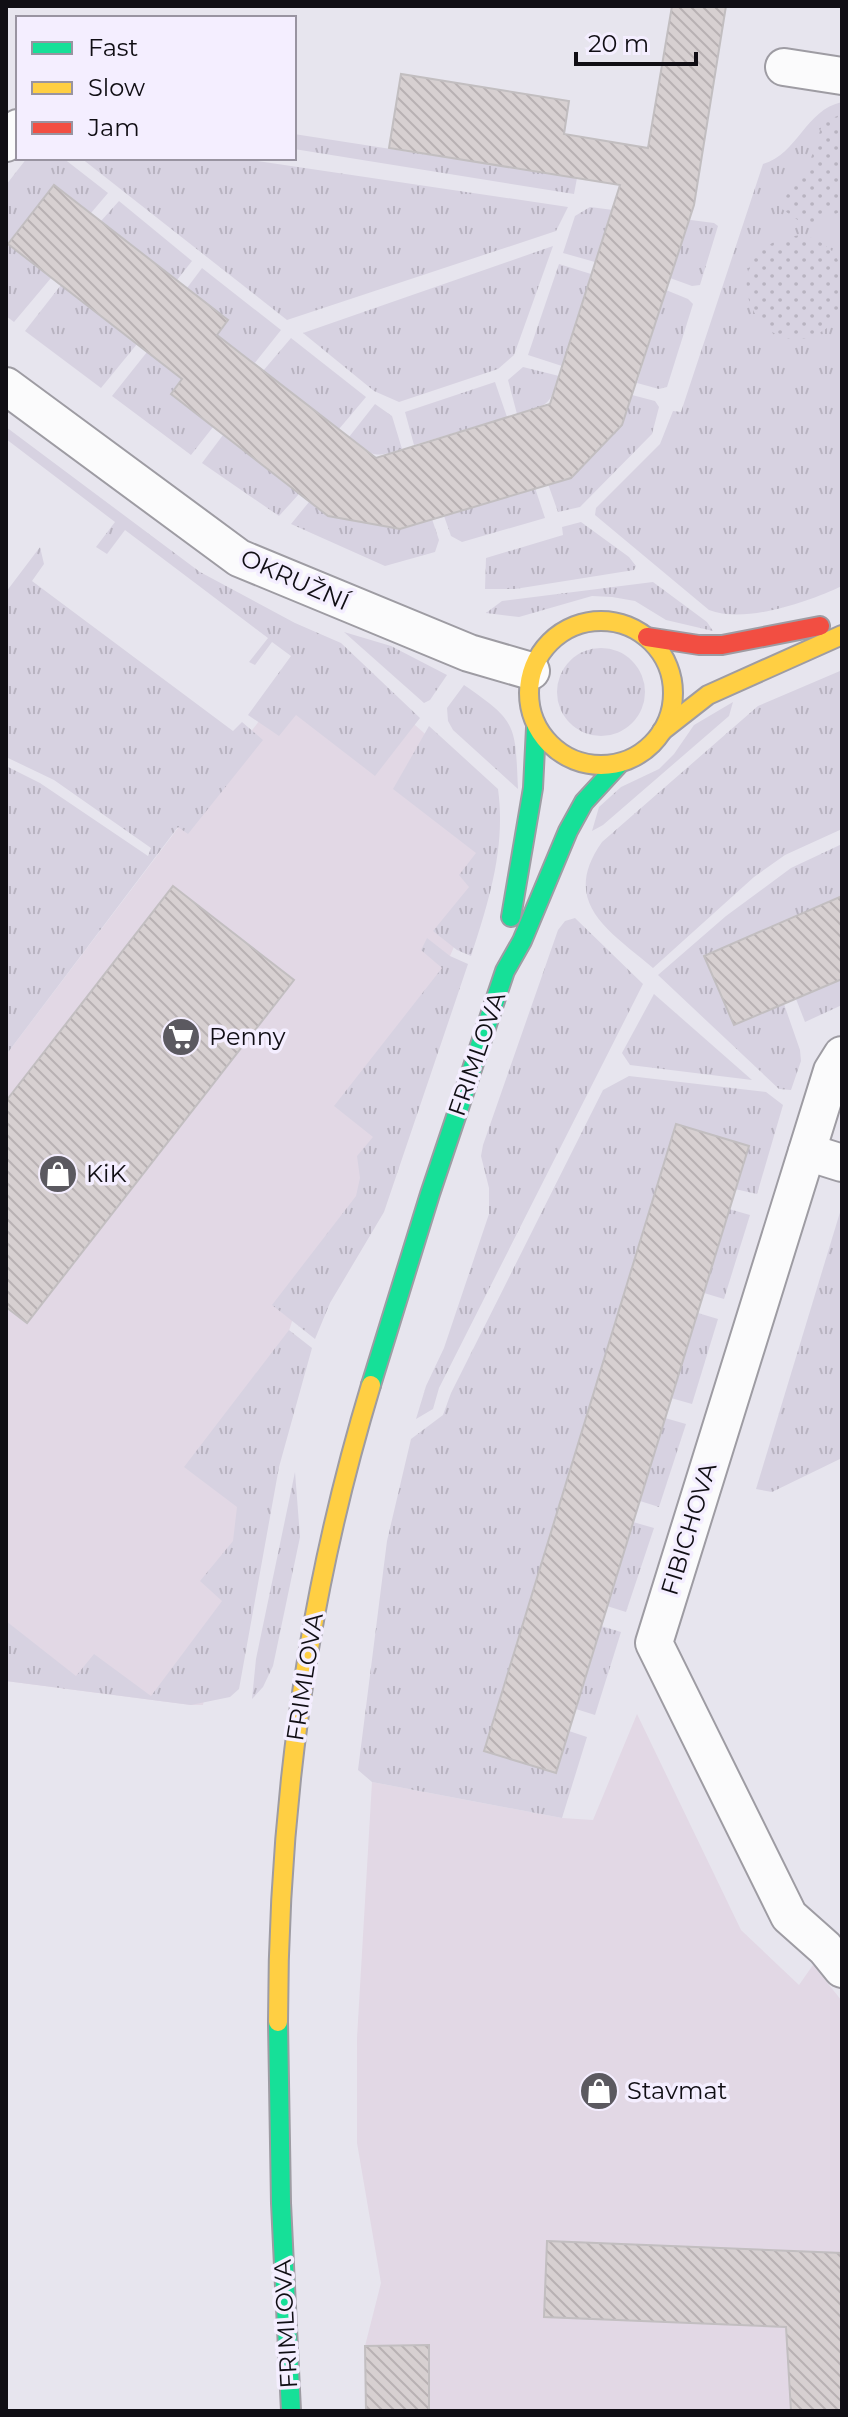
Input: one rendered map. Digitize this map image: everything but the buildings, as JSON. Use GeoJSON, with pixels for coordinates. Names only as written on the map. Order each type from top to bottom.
{"type":"FeatureCollection","features":[{"type":"Feature","properties":{"kind":"main road"},"geometry":{"type":"LineString","coordinates":[[603,621],[626,625],[647,637],[662,654],[672,675],[674,698],[669,720],[657,740],[640,755],[619,764],[595,766],[571,760],[551,747],[536,728],[529,710],[531,671],[541,651],[558,634],[579,623],[603,621]]}},
{"type":"Feature","properties":{"kind":"main road"},"geometry":{"type":"LineString","coordinates":[[647,637],[699,645],[722,645],[842,622]]}},
{"type":"Feature","properties":{"kind":"main road"},"geometry":{"type":"LineString","coordinates":[[662,731],[708,695],[842,635]]}},
{"type":"Feature","properties":{"kind":"main road","name":"FRIMLOVA"},"geometry":{"type":"LineString","coordinates":[[505,971],[531,800],[536,728]]}},
{"type":"Feature","properties":{"kind":"main road","name":"FRIMLOVA"},"geometry":{"type":"LineString","coordinates":[[291,2411],[278,2174],[278,1969],[287,1816],[304,1672],[321,1575],[356,1433],[428,1198],[505,971],[522,941],[568,831],[584,802],[619,764]]}},
{"type":"Feature","properties":{"kind":"street"},"geometry":{"type":"LineString","coordinates":[[784,67],[842,76]]}},
{"type":"Feature","properties":{"kind":"street","name":"OKRUŽNÍ"},"geometry":{"type":"LineString","coordinates":[[6,386],[239,558],[469,653],[531,671]]}},
{"type":"Feature","properties":{"kind":"street","name":"FIBICHOVA"},"geometry":{"type":"LineString","coordinates":[[842,1055],[832,1071],[654,1643],[789,1916],[825,1948],[842,1969]]}},
{"type":"Feature","properties":{"kind":"street"},"geometry":{"type":"LineString","coordinates":[[807,1152],[842,1163]]}},
{"type":"Feature","properties":{"kind":"shaded area"},"geometry":{"type":"Polygon","coordinates":[[[278,696],[390,703],[499,799],[469,912],[361,1200],[297,1306],[257,1429],[203,1705],[6,1681],[6,1055],[278,696]]]}},
{"type":"Feature","properties":{"kind":"shaded area","name":"Stavmat"},"geometry":{"type":"Polygon","coordinates":[[[637,1714],[741,1930],[799,1985],[813,1965],[842,2001],[842,2411],[366,2411],[365,2346],[381,2283],[357,2143],[357,2038],[372,1782],[562,1818],[593,1820],[637,1714]]]}},
{"type":"Feature","properties":{"kind":"green space"},"geometry":{"type":"Polygon","coordinates":[[[842,102],[842,586],[776,609],[724,614],[709,610],[595,515],[596,508],[660,444],[673,411],[681,412],[763,164],[785,151],[819,114],[842,102]]]}},
{"type":"Feature","properties":{"kind":"green space"},"geometry":{"type":"Polygon","coordinates":[[[842,114],[842,211],[805,225],[782,209],[782,202],[811,158],[823,122],[842,114]]]}},
{"type":"Feature","properties":{"kind":"green space"},"geometry":{"type":"Polygon","coordinates":[[[296,134],[577,178],[574,194],[296,149],[296,134]]]}},
{"type":"Feature","properties":{"kind":"green space"},"geometry":{"type":"Polygon","coordinates":[[[25,160],[66,160],[108,193],[91,213],[54,185],[9,244],[51,278],[14,322],[6,316],[6,185],[25,160]]]}},
{"type":"Feature","properties":{"kind":"green space"},"geometry":{"type":"Polygon","coordinates":[[[84,160],[251,160],[568,207],[556,231],[287,320],[84,160]]]}},
{"type":"Feature","properties":{"kind":"green space"},"geometry":{"type":"Polygon","coordinates":[[[119,201],[192,261],[177,280],[101,221],[119,201]]]}},
{"type":"Feature","properties":{"kind":"green space"},"geometry":{"type":"Polygon","coordinates":[[[590,207],[714,223],[718,226],[700,285],[692,286],[670,278],[683,235],[611,212],[595,262],[563,253],[575,216],[590,207]]]}},
{"type":"Feature","properties":{"kind":"green space"},"geometry":{"type":"Polygon","coordinates":[[[803,235],[828,247],[835,255],[842,274],[842,314],[814,335],[789,339],[768,329],[753,310],[747,286],[751,263],[769,244],[803,235]]]}},
{"type":"Feature","properties":{"kind":"green space"},"geometry":{"type":"Polygon","coordinates":[[[553,246],[514,355],[498,369],[399,402],[374,391],[303,333],[553,246]]]}},
{"type":"Feature","properties":{"kind":"green space"},"geometry":{"type":"Polygon","coordinates":[[[559,264],[591,274],[562,366],[528,355],[559,264]]]}},
{"type":"Feature","properties":{"kind":"green space"},"geometry":{"type":"Polygon","coordinates":[[[202,268],[281,330],[254,364],[217,335],[228,320],[187,288],[202,268]]]}},
{"type":"Feature","properties":{"kind":"green space"},"geometry":{"type":"Polygon","coordinates":[[[61,285],[137,344],[101,388],[25,331],[61,285]]]}},
{"type":"Feature","properties":{"kind":"green space"},"geometry":{"type":"Polygon","coordinates":[[[666,290],[693,304],[667,387],[659,389],[637,383],[666,290]]]}},
{"type":"Feature","properties":{"kind":"green space"},"geometry":{"type":"Polygon","coordinates":[[[291,338],[366,397],[339,429],[263,371],[291,338]]]}},
{"type":"Feature","properties":{"kind":"green space"},"geometry":{"type":"Polygon","coordinates":[[[147,352],[182,379],[171,394],[213,427],[191,455],[112,396],[147,352]]]}},
{"type":"Feature","properties":{"kind":"green space"},"geometry":{"type":"Polygon","coordinates":[[[523,367],[559,376],[553,394],[546,403],[517,414],[508,380],[523,367]]]}},
{"type":"Feature","properties":{"kind":"green space"},"geometry":{"type":"Polygon","coordinates":[[[495,382],[507,417],[414,445],[405,412],[495,382]]]}},
{"type":"Feature","properties":{"kind":"green space"},"geometry":{"type":"Polygon","coordinates":[[[632,395],[655,401],[659,407],[652,434],[580,507],[558,512],[548,484],[571,477],[622,425],[632,395]]]}},
{"type":"Feature","properties":{"kind":"green space"},"geometry":{"type":"Polygon","coordinates":[[[375,404],[392,416],[402,449],[373,454],[349,437],[375,404]]]}},
{"type":"Feature","properties":{"kind":"green space"},"geometry":{"type":"Polygon","coordinates":[[[6,427],[200,572],[295,623],[341,643],[420,718],[375,776],[296,715],[279,736],[248,715],[291,656],[272,642],[255,665],[249,662],[268,638],[125,530],[107,554],[96,547],[115,522],[6,439],[6,427]]]}},
{"type":"Feature","properties":{"kind":"green space"},"geometry":{"type":"Polygon","coordinates":[[[223,435],[299,494],[279,516],[202,463],[223,435]]]}},
{"type":"Feature","properties":{"kind":"green space"},"geometry":{"type":"Polygon","coordinates":[[[535,488],[545,518],[462,542],[451,536],[444,516],[535,488]]]}},
{"type":"Feature","properties":{"kind":"green space"},"geometry":{"type":"Polygon","coordinates":[[[309,502],[328,516],[400,529],[432,519],[439,540],[435,552],[385,566],[291,524],[309,502]]]}},
{"type":"Feature","properties":{"kind":"green space"},"geometry":{"type":"Polygon","coordinates":[[[581,522],[629,557],[636,566],[634,570],[515,589],[485,589],[486,558],[563,535],[562,527],[581,522]]]}},
{"type":"Feature","properties":{"kind":"green space"},"geometry":{"type":"Polygon","coordinates":[[[40,547],[44,564],[32,581],[233,731],[242,722],[263,740],[188,834],[178,827],[6,1055],[6,766],[40,783],[148,856],[151,848],[54,780],[6,757],[6,592],[40,547]]]}},
{"type":"Feature","properties":{"kind":"green space"},"geometry":{"type":"Polygon","coordinates":[[[653,582],[707,622],[713,631],[666,620],[635,601],[612,597],[592,596],[519,617],[486,613],[502,601],[653,582]]]}},
{"type":"Feature","properties":{"kind":"green space"},"geometry":{"type":"Polygon","coordinates":[[[344,632],[391,646],[447,675],[430,700],[424,703],[344,632]]]}},
{"type":"Feature","properties":{"kind":"green space"},"geometry":{"type":"Polygon","coordinates":[[[601,648],[626,655],[638,667],[645,692],[638,717],[626,729],[601,736],[576,729],[564,717],[557,692],[564,667],[576,655],[601,648]]]}},
{"type":"Feature","properties":{"kind":"green space"},"geometry":{"type":"Polygon","coordinates":[[[840,671],[842,829],[785,855],[754,877],[653,968],[607,928],[588,899],[586,882],[590,863],[602,842],[758,706],[840,671]]]}},
{"type":"Feature","properties":{"kind":"green space"},"geometry":{"type":"Polygon","coordinates":[[[464,685],[495,708],[510,727],[516,751],[518,789],[453,730],[448,721],[447,708],[464,685]]]}},
{"type":"Feature","properties":{"kind":"green space"},"geometry":{"type":"Polygon","coordinates":[[[733,702],[729,716],[603,825],[592,831],[599,807],[621,787],[659,769],[674,754],[694,725],[733,702]]]}},
{"type":"Feature","properties":{"kind":"green space"},"geometry":{"type":"Polygon","coordinates":[[[429,726],[498,789],[498,853],[490,894],[471,956],[457,950],[433,931],[469,887],[459,875],[476,853],[393,789],[429,726]]]}},
{"type":"Feature","properties":{"kind":"green space"},"geometry":{"type":"Polygon","coordinates":[[[842,844],[842,896],[705,956],[734,1025],[784,1004],[801,1061],[791,1090],[779,1089],[658,975],[726,916],[791,868],[842,844]]]}},
{"type":"Feature","properties":{"kind":"green space"},"geometry":{"type":"Polygon","coordinates":[[[575,918],[643,984],[439,1388],[433,1409],[416,1419],[426,1386],[444,1348],[489,1214],[489,1188],[481,1156],[483,1145],[558,930],[565,921],[575,918]]]}},
{"type":"Feature","properties":{"kind":"green space"},"geometry":{"type":"Polygon","coordinates":[[[427,938],[450,956],[468,964],[384,1212],[330,1303],[315,1339],[272,1305],[356,1196],[360,1178],[357,1156],[373,1137],[334,1106],[442,968],[421,950],[427,938]]]}},
{"type":"Feature","properties":{"kind":"green space"},"geometry":{"type":"Polygon","coordinates":[[[842,979],[842,1005],[805,1022],[796,999],[842,979]]]}},
{"type":"Feature","properties":{"kind":"green space"},"geometry":{"type":"Polygon","coordinates":[[[654,994],[752,1080],[630,1065],[622,1053],[654,994]]]}},
{"type":"Feature","properties":{"kind":"green space"},"geometry":{"type":"Polygon","coordinates":[[[629,1076],[766,1092],[783,1105],[757,1194],[735,1189],[748,1146],[676,1124],[484,1750],[556,1773],[569,1731],[587,1737],[562,1818],[372,1782],[358,1770],[387,1541],[411,1439],[443,1415],[451,1393],[603,1090],[629,1076]]]}},
{"type":"Feature","properties":{"kind":"green space"},"geometry":{"type":"Polygon","coordinates":[[[729,1209],[750,1215],[724,1299],[704,1293],[729,1209]]]}},
{"type":"Feature","properties":{"kind":"green space"},"geometry":{"type":"Polygon","coordinates":[[[841,1209],[842,1458],[772,1492],[756,1489],[841,1209]]]}},
{"type":"Feature","properties":{"kind":"green space"},"geometry":{"type":"Polygon","coordinates":[[[698,1313],[718,1319],[692,1404],[671,1398],[698,1313]]]}},
{"type":"Feature","properties":{"kind":"green space"},"geometry":{"type":"Polygon","coordinates":[[[289,1330],[312,1348],[279,1467],[239,1689],[230,1697],[191,1705],[6,1681],[6,1621],[76,1676],[94,1654],[151,1696],[222,1601],[200,1581],[233,1541],[237,1507],[184,1467],[289,1330]]]}},
{"type":"Feature","properties":{"kind":"green space"},"geometry":{"type":"Polygon","coordinates":[[[665,1418],[686,1424],[659,1507],[640,1501],[665,1418]]]}},
{"type":"Feature","properties":{"kind":"green space"},"geometry":{"type":"Polygon","coordinates":[[[295,1472],[300,1537],[273,1666],[263,1687],[252,1699],[256,1659],[295,1472]]]}},
{"type":"Feature","properties":{"kind":"green space"},"geometry":{"type":"Polygon","coordinates":[[[633,1522],[654,1528],[626,1612],[607,1606],[633,1522]]]}},
{"type":"Feature","properties":{"kind":"green space"},"geometry":{"type":"Polygon","coordinates":[[[601,1626],[621,1632],[595,1715],[576,1709],[601,1626]]]}},
{"type":"Feature","properties":{"kind":"traffic: fast"},"geometry":{"type":"LineString","coordinates":[[511,917],[533,788],[536,728]]}},
{"type":"Feature","properties":{"kind":"traffic: fast"},"geometry":{"type":"LineString","coordinates":[[371,1385],[430,1194],[505,971],[522,941],[568,831],[584,802],[619,764]]}},
{"type":"Feature","properties":{"kind":"traffic: fast"},"geometry":{"type":"LineString","coordinates":[[278,2022],[281,2203],[291,2411]]}},
{"type":"Feature","properties":{"kind":"traffic: slow"},"geometry":{"type":"LineString","coordinates":[[601,621],[629,626],[652,642],[668,665],[673,693],[668,721],[652,744],[629,760],[601,765],[573,760],[550,744],[534,721],[529,693],[534,665],[550,642],[573,626],[601,621]]}},
{"type":"Feature","properties":{"kind":"traffic: slow"},"geometry":{"type":"LineString","coordinates":[[662,731],[708,695],[842,635]]}},
{"type":"Feature","properties":{"kind":"traffic: slow"},"geometry":{"type":"LineString","coordinates":[[278,2022],[284,1860],[301,1700],[330,1542],[371,1385]]}},
{"type":"Feature","properties":{"kind":"traffic: jam"},"geometry":{"type":"LineString","coordinates":[[647,637],[699,645],[722,645],[820,626]]}},
{"type":"Feature","properties":{"kind":"place","name":"Penny"},"geometry":{"type":"Point","coordinates":[181,1037]}},
{"type":"Feature","properties":{"kind":"place","name":"KiK"},"geometry":{"type":"Point","coordinates":[58,1174]}},
{"type":"Feature","properties":{"kind":"place","name":"Stavmat"},"geometry":{"type":"Point","coordinates":[599,2091]}}]}
